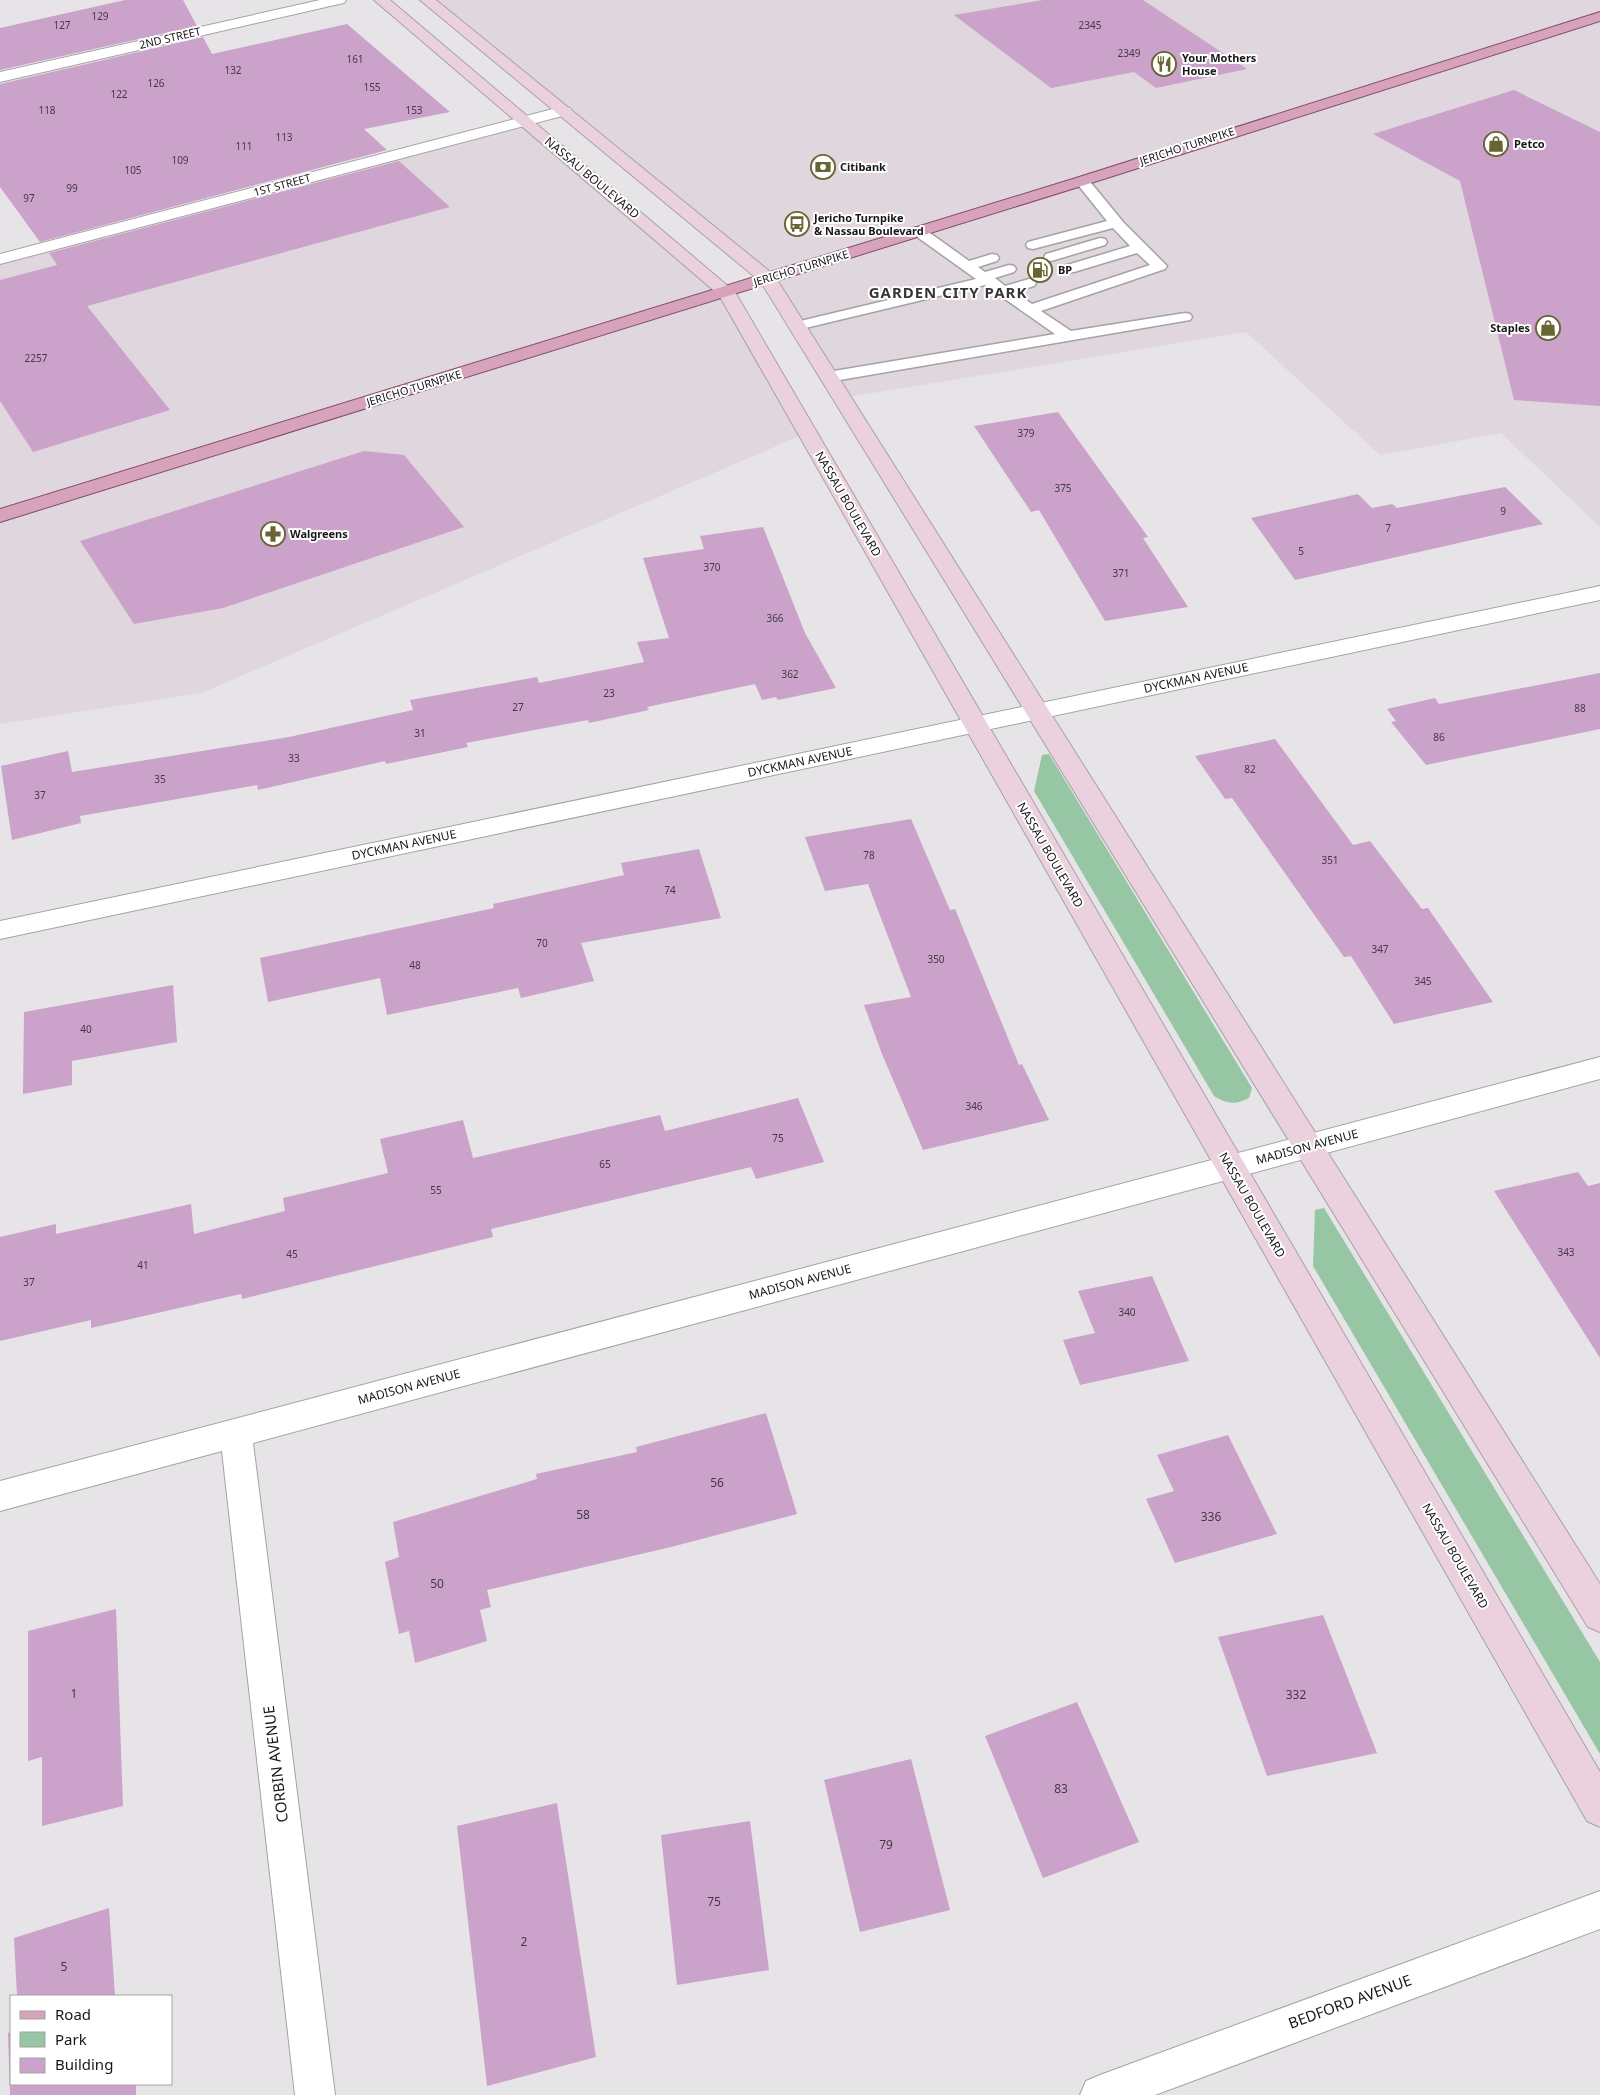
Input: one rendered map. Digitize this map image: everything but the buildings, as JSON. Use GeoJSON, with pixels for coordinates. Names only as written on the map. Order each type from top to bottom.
{"type":"FeatureCollection","features":[{"type":"Feature","properties":{"kind":"main road","name":"NASSAU BOULEVARD"},"geometry":{"type":"LineString","coordinates":[[381,0],[726,292],[1600,1808]]}},
{"type":"Feature","properties":{"kind":"main road"},"geometry":{"type":"LineString","coordinates":[[427,0],[768,279],[1600,1615]]}},
{"type":"Feature","properties":{"kind":"main road","name":"JERICHO TURNPIKE"},"geometry":{"type":"LineString","coordinates":[[0,516],[1082,181],[1600,16]]}},
{"type":"Feature","properties":{"kind":"street","name":"2ND STREET"},"geometry":{"type":"LineString","coordinates":[[0,77],[339,0]]}},
{"type":"Feature","properties":{"kind":"street","name":"1ST STREET"},"geometry":{"type":"LineString","coordinates":[[0,259],[564,111]]}},
{"type":"Feature","properties":{"kind":"street","name":"DYCKMAN AVENUE"},"geometry":{"type":"LineString","coordinates":[[0,930],[1600,594]]}},
{"type":"Feature","properties":{"kind":"street","name":"MADISON AVENUE"},"geometry":{"type":"LineString","coordinates":[[0,1496],[1600,1068]]}},
{"type":"Feature","properties":{"kind":"street","name":"CORBIN AVENUE"},"geometry":{"type":"LineString","coordinates":[[236,1433],[315,2095]]}},
{"type":"Feature","properties":{"kind":"street","name":"BEDFORD AVENUE"},"geometry":{"type":"LineString","coordinates":[[1100,2095],[1600,1910]]}},
{"type":"Feature","properties":{"kind":"lane"},"geometry":{"type":"LineString","coordinates":[[1030,310],[1160,266],[1126,235],[1082,181]]}},
{"type":"Feature","properties":{"kind":"lane"},"geometry":{"type":"LineString","coordinates":[[1033,245],[1115,223]]}},
{"type":"Feature","properties":{"kind":"lane"},"geometry":{"type":"LineString","coordinates":[[918,231],[1068,336]]}},
{"type":"Feature","properties":{"kind":"lane"},"geometry":{"type":"LineString","coordinates":[[1051,257],[1126,235]]}},
{"type":"Feature","properties":{"kind":"lane"},"geometry":{"type":"LineString","coordinates":[[1069,269],[1139,248]]}},
{"type":"Feature","properties":{"kind":"lane"},"geometry":{"type":"LineString","coordinates":[[967,266],[992,258]]}},
{"type":"Feature","properties":{"kind":"lane"},"geometry":{"type":"LineString","coordinates":[[797,326],[986,279],[1009,269]]}},
{"type":"Feature","properties":{"kind":"lane"},"geometry":{"type":"LineString","coordinates":[[1004,292],[1029,283]]}},
{"type":"Feature","properties":{"kind":"lane"},"geometry":{"type":"LineString","coordinates":[[828,376],[1185,317]]}},
{"type":"Feature","properties":{"kind":"shaded area"},"geometry":{"type":"Polygon","coordinates":[[[427,0],[1600,0],[1600,527],[1501,433],[1380,455],[1246,332],[842,398],[768,279],[427,0]]]}},
{"type":"Feature","properties":{"kind":"shaded area"},"geometry":{"type":"Polygon","coordinates":[[[525,122],[726,292],[807,433],[201,693],[0,724],[0,264],[525,122]]]}},
{"type":"Feature","properties":{"kind":"green space"},"geometry":{"type":"Polygon","coordinates":[[[1049,754],[1252,1088],[1249,1098],[1231,1103],[1214,1096],[1034,791],[1042,755],[1049,754]]]}},
{"type":"Feature","properties":{"kind":"green space"},"geometry":{"type":"Polygon","coordinates":[[[1324,1208],[1600,1662],[1600,1754],[1313,1266],[1315,1210],[1324,1208]]]}},
{"type":"Feature","properties":{"kind":"place","name":"Your Mothers House"},"geometry":{"type":"Point","coordinates":[1164,64]}},
{"type":"Feature","properties":{"kind":"place","name":"Petco"},"geometry":{"type":"Point","coordinates":[1496,144]}},
{"type":"Feature","properties":{"kind":"place","name":"Citibank"},"geometry":{"type":"Point","coordinates":[823,167]}},
{"type":"Feature","properties":{"kind":"place","name":"Jericho Turnpike & Nassau Boulevard"},"geometry":{"type":"Point","coordinates":[797,224]}},
{"type":"Feature","properties":{"kind":"place","name":"BP"},"geometry":{"type":"Point","coordinates":[1040,270]}},
{"type":"Feature","properties":{"kind":"place","name":"Staples"},"geometry":{"type":"Point","coordinates":[1548,328]}},
{"type":"Feature","properties":{"kind":"place","name":"Walgreens"},"geometry":{"type":"Point","coordinates":[273,534]}},
{"type":"Feature","properties":{"kind":"district","name":"GARDEN CITY PARK"},"geometry":{"type":"Point","coordinates":[948,293]}}]}
